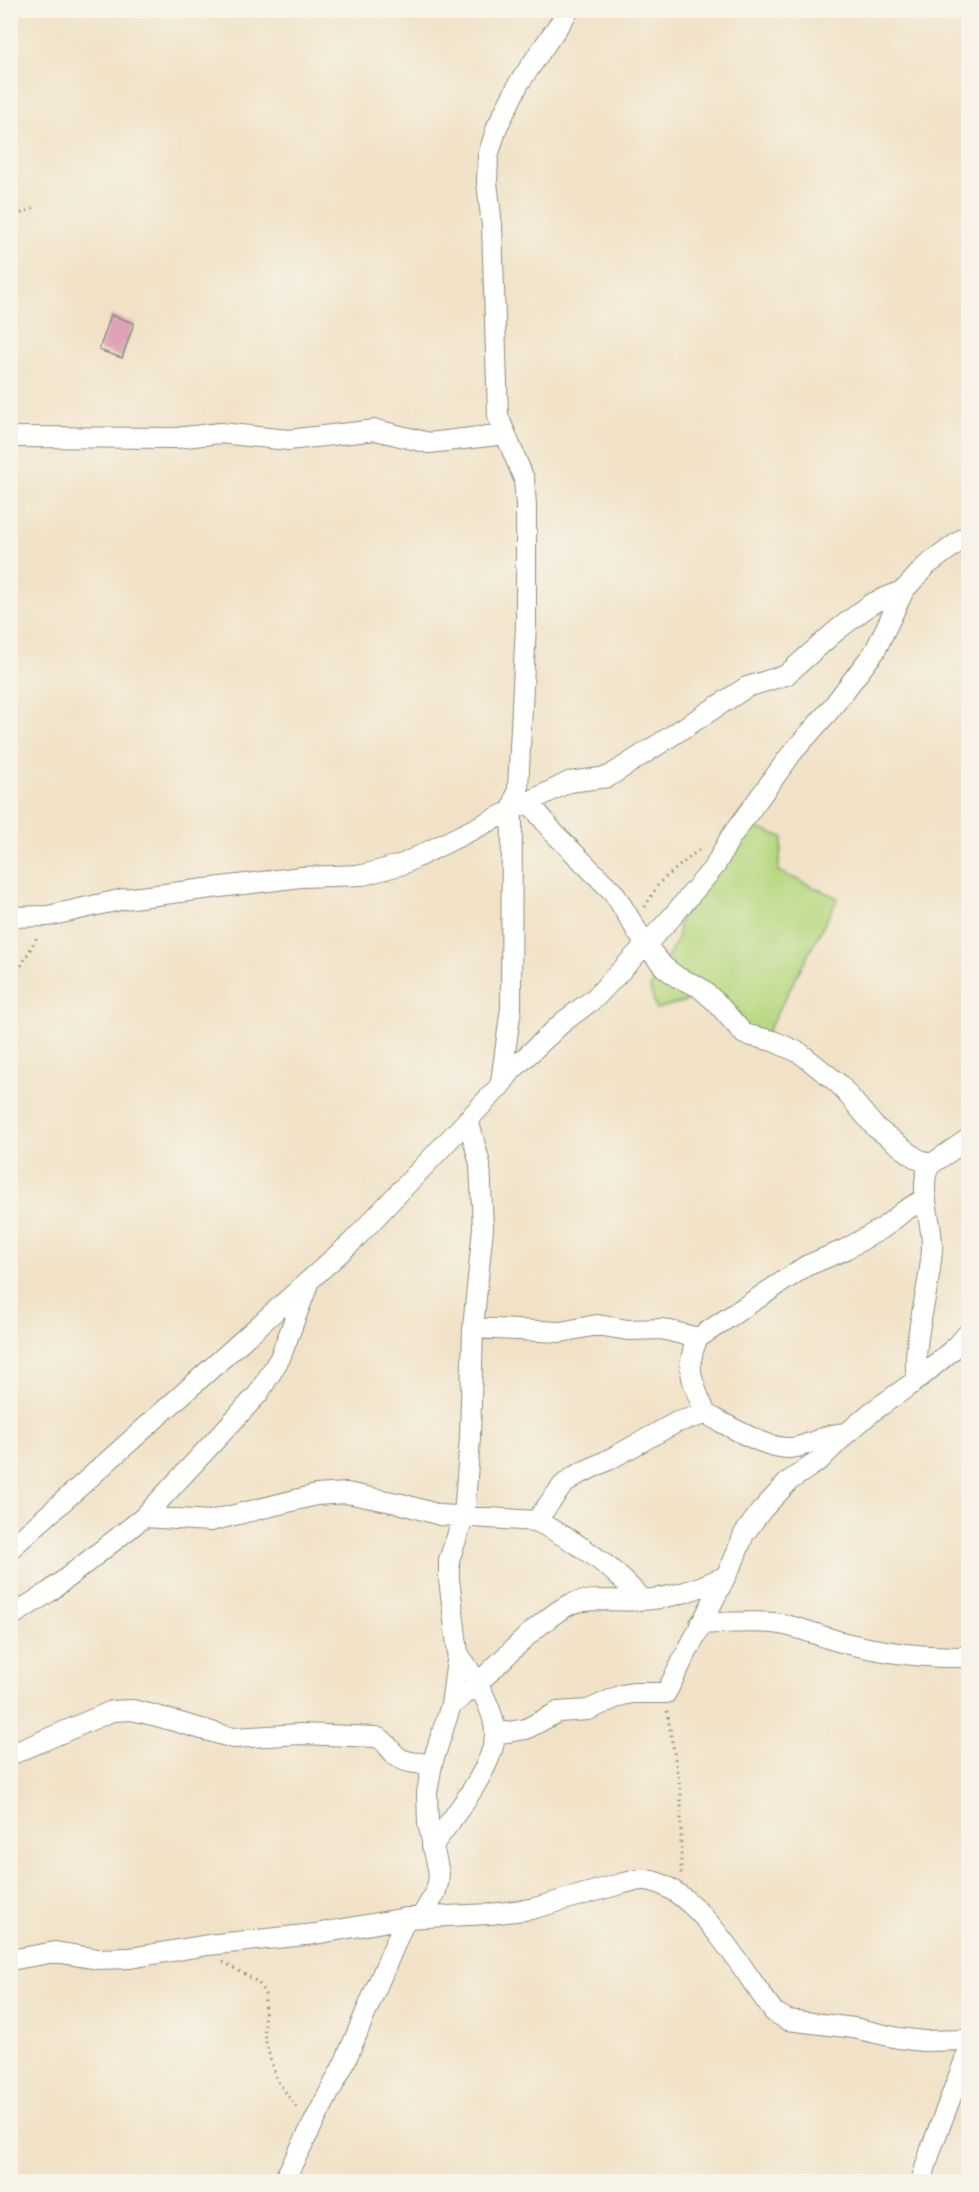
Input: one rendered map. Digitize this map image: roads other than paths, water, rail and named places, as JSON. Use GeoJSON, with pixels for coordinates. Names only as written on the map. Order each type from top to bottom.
{"type":"FeatureCollection","features":[{"type":"Feature","properties":{"kind":"street"},"geometry":{"type":"LineString","coordinates":[[500,1086],[511,1008],[521,807],[518,789],[526,624],[526,505],[524,479],[498,416],[492,226],[487,182],[488,156],[497,127],[519,83],[569,10]]}},
{"type":"Feature","properties":{"kind":"street"},"geometry":{"type":"LineString","coordinates":[[10,437],[176,438],[220,433],[288,440],[376,430],[429,443],[506,434]]}},
{"type":"Feature","properties":{"kind":"street"},"geometry":{"type":"LineString","coordinates":[[10,1549],[352,1242],[500,1086],[512,1070],[564,1022],[595,998],[671,918],[715,866],[730,838],[792,753],[830,710],[875,651],[904,590],[926,566],[969,535]]}},
{"type":"Feature","properties":{"kind":"street"},"geometry":{"type":"LineString","coordinates":[[10,917],[48,916],[124,899],[189,890],[301,877],[363,875],[403,864],[569,782],[608,777],[747,687],[786,675],[871,604],[904,590]]}},
{"type":"Feature","properties":{"kind":"street"},"geometry":{"type":"LineString","coordinates":[[521,807],[554,833],[615,893],[645,944],[664,967],[677,977],[699,987],[716,1002],[744,1034],[773,1041],[800,1053],[839,1084],[875,1127],[916,1158],[930,1165]]}},
{"type":"Feature","properties":{"kind":"street"},"geometry":{"type":"LineString","coordinates":[[284,2181],[344,2064],[414,1918],[435,1894],[438,1883],[439,1874],[432,1846],[427,1804],[432,1764],[451,1705],[458,1653],[449,1579],[449,1560],[464,1516],[470,1438],[473,1328],[483,1228],[480,1164],[468,1119]]}},
{"type":"Feature","properties":{"kind":"street"},"geometry":{"type":"LineString","coordinates":[[917,1380],[915,1368],[917,1346],[933,1244],[926,1198],[926,1171],[930,1165],[969,1139]]}},
{"type":"Feature","properties":{"kind":"street"},"geometry":{"type":"LineString","coordinates":[[847,1433],[829,1436],[797,1448],[786,1448],[770,1445],[706,1414],[691,1379],[691,1357],[698,1338],[806,1266],[864,1239],[926,1198]]}},
{"type":"Feature","properties":{"kind":"street"},"geometry":{"type":"LineString","coordinates":[[10,1617],[49,1592],[144,1517],[258,1394],[280,1358],[309,1281]]}},
{"type":"Feature","properties":{"kind":"street"},"geometry":{"type":"LineString","coordinates":[[473,1328],[561,1332],[597,1325],[628,1330],[662,1329],[698,1338]]}},
{"type":"Feature","properties":{"kind":"street"},"geometry":{"type":"LineString","coordinates":[[495,1734],[526,1729],[558,1712],[588,1710],[622,1695],[666,1693],[744,1534],[761,1511],[789,1481],[820,1460],[847,1433],[873,1411],[917,1380],[969,1333]]}},
{"type":"Feature","properties":{"kind":"street"},"geometry":{"type":"LineString","coordinates":[[536,1521],[563,1485],[575,1476],[677,1422],[706,1414]]}},
{"type":"Feature","properties":{"kind":"street"},"geometry":{"type":"LineString","coordinates":[[144,1517],[210,1521],[316,1496],[347,1492],[440,1515],[536,1521],[588,1550],[642,1600]]}},
{"type":"Feature","properties":{"kind":"street"},"geometry":{"type":"LineString","coordinates":[[451,1705],[479,1684],[507,1653],[560,1609],[587,1601],[642,1600],[677,1595],[724,1577]]}},
{"type":"Feature","properties":{"kind":"street"},"geometry":{"type":"LineString","coordinates":[[700,1624],[773,1623],[794,1627],[844,1643],[902,1654],[933,1658],[969,1657]]}},
{"type":"Feature","properties":{"kind":"street"},"geometry":{"type":"LineString","coordinates":[[432,1846],[471,1791],[487,1760],[495,1734],[494,1724],[479,1684],[458,1653]]}},
{"type":"Feature","properties":{"kind":"street"},"geometry":{"type":"LineString","coordinates":[[10,1755],[112,1711],[132,1710],[225,1737],[316,1734],[376,1737],[381,1738],[393,1753],[405,1761],[432,1764]]}},
{"type":"Feature","properties":{"kind":"street"},"geometry":{"type":"LineString","coordinates":[[10,1960],[55,1952],[98,1959],[130,1958],[196,1947],[315,1934],[414,1918],[490,1914],[531,1909],[639,1880],[651,1881],[664,1886],[686,1902],[717,1933],[774,2012],[788,2020],[854,2028],[898,2038],[969,2040]]}},
{"type":"Feature","properties":{"kind":"street"},"geometry":{"type":"LineString","coordinates":[[921,2181],[969,2052]]}}]}
